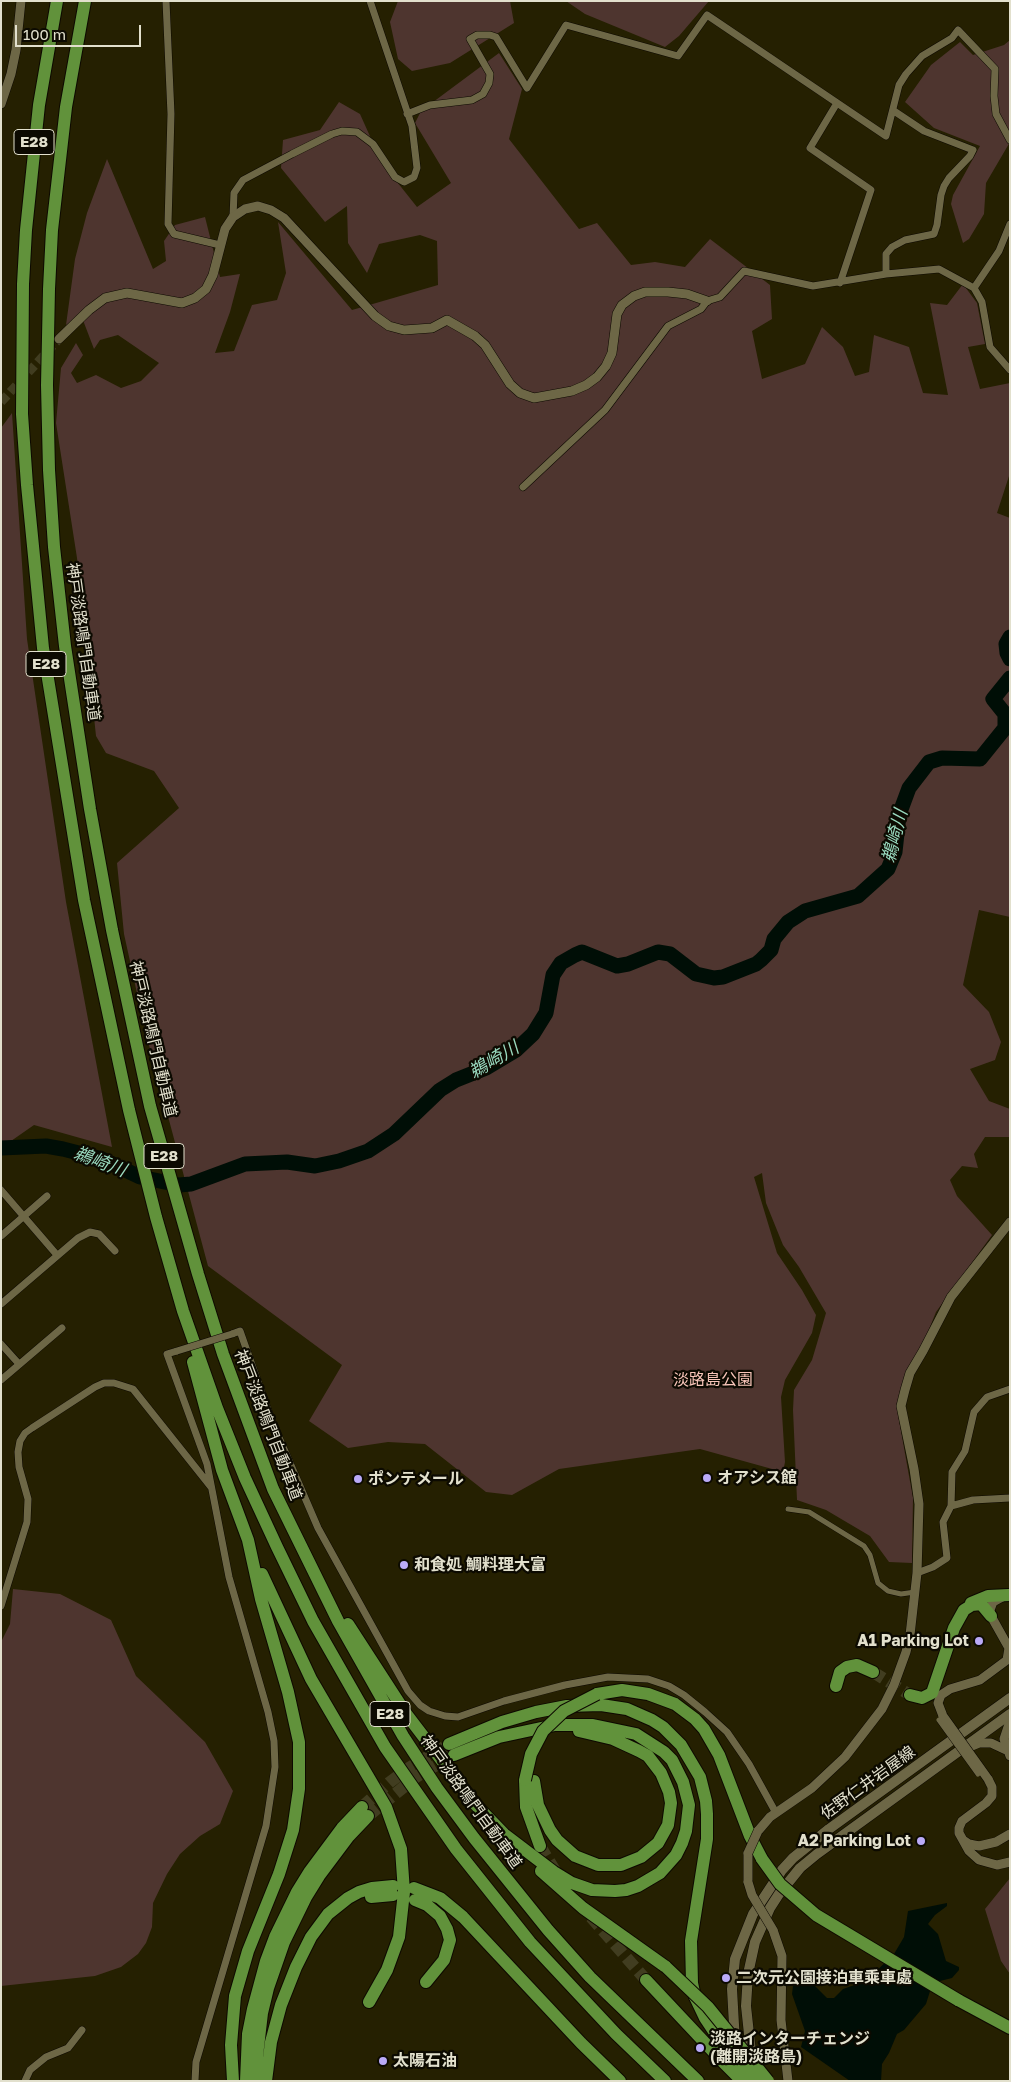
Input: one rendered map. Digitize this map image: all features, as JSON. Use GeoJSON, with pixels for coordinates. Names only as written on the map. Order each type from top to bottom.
{"type":"FeatureCollection","features":[{"type":"Feature","properties":{"kind":"highway","name":"E28"},"geometry":{"type":"LineString","coordinates":[[57,1],[38,114],[31,171],[23,284],[22,414],[27,486],[43,648],[84,900],[112,1038],[143,1165],[183,1311],[228,1434],[276,1547],[313,1621],[385,1747],[456,1849],[530,1942],[616,2034],[666,2081]]}},
{"type":"Feature","properties":{"kind":"highway","name":"神戸淡路鳴門自動車道"},"geometry":{"type":"LineString","coordinates":[[84,1],[66,107],[52,230],[47,385],[49,470],[54,547],[66,646],[90,809],[112,930],[153,1115],[198,1274],[223,1354],[273,1489],[314,1575],[403,1736],[437,1788],[474,1838],[542,1923],[590,1976],[698,2081]]}},
{"type":"Feature","properties":{"kind":"highway"},"geometry":{"type":"LineString","coordinates":[[183,1311],[190,1351],[207,1419],[222,1470],[248,1540],[297,1652],[326,1706],[377,1789],[397,1835],[404,1878],[402,1921],[394,1953],[383,1979],[369,2002]]}},
{"type":"Feature","properties":{"kind":"highway"},"geometry":{"type":"LineString","coordinates":[[233,2081],[231,2046],[235,1996],[248,1952],[287,1850],[296,1814],[300,1781],[299,1742],[294,1717],[261,1599],[248,1540]]}},
{"type":"Feature","properties":{"kind":"highway"},"geometry":{"type":"LineString","coordinates":[[314,1575],[413,1723],[475,1804],[537,1868],[583,1908],[666,1967],[704,2002],[768,2081]]}},
{"type":"Feature","properties":{"kind":"highway"},"geometry":{"type":"LineString","coordinates":[[910,1695],[922,1698],[932,1693],[954,1628],[964,1610],[982,1597],[1009,1595]]}},
{"type":"Feature","properties":{"kind":"highway"},"geometry":{"type":"LineString","coordinates":[[964,1610],[972,1604],[981,1604],[991,1616]]}},
{"type":"Feature","properties":{"kind":"highway"},"geometry":{"type":"LineString","coordinates":[[836,1686],[840,1672],[847,1667],[857,1665],[873,1672]]}},
{"type":"Feature","properties":{"kind":"highway"},"geometry":{"type":"LineString","coordinates":[[540,1846],[526,1807],[529,1780],[539,1745],[547,1730],[564,1711],[597,1694],[622,1690],[648,1694],[674,1704],[695,1718],[704,1729],[719,1755],[746,1828],[762,1860],[780,1884],[816,1915],[958,2000],[1010,2028]]}},
{"type":"Feature","properties":{"kind":"highway"},"geometry":{"type":"LineString","coordinates":[[504,1834],[572,1883],[592,1890],[615,1892],[638,1886],[660,1873],[676,1855],[686,1831],[689,1805],[683,1782],[672,1760],[656,1746],[636,1734],[608,1727],[575,1724],[534,1728],[452,1749],[495,1725],[536,1712],[567,1706],[601,1705],[627,1709],[663,1727],[681,1745],[700,1777],[704,1789],[707,1814],[707,1839],[691,1941],[692,1983],[695,1997],[705,2018],[723,2045],[754,2081]]}},
{"type":"Feature","properties":{"kind":"highway"},"geometry":{"type":"LineString","coordinates":[[529,1780],[550,1830],[566,1849],[586,1862],[610,1866],[621,1865],[641,1858],[658,1843],[668,1825],[671,1803],[670,1792],[662,1772],[648,1756],[627,1744],[596,1734],[534,1728]]}},
{"type":"Feature","properties":{"kind":"highway"},"geometry":{"type":"LineString","coordinates":[[246,2081],[248,2034],[253,2009],[263,1969],[275,1937],[310,1870],[342,1828],[365,1812],[319,1876],[306,1897],[284,1942],[268,1988],[262,2013],[258,2049],[258,2081]]}},
{"type":"Feature","properties":{"kind":"highway"},"geometry":{"type":"LineString","coordinates":[[266,2081],[271,2042],[281,2005],[300,1958],[311,1937],[328,1914],[348,1898],[372,1888],[393,1891]]}},
{"type":"Feature","properties":{"kind":"highway"},"geometry":{"type":"LineString","coordinates":[[426,1982],[444,1960],[450,1940],[440,1916],[414,1894],[440,1898],[463,1917],[581,2043],[620,2081]]}},
{"type":"Feature","properties":{"kind":"highway"},"geometry":{"type":"LineString","coordinates":[[646,1980],[741,2081]]}},
{"type":"Feature","properties":{"kind":"main road","name":"佐野仁井岩屋線"},"geometry":{"type":"LineString","coordinates":[[741,2081],[733,2024],[733,1974],[740,1945],[753,1914],[771,1884],[793,1858],[812,1842],[1010,1698]]}},
{"type":"Feature","properties":{"kind":"main road","name":"佐野仁井岩屋線"},"geometry":{"type":"LineString","coordinates":[[754,2081],[747,2026],[748,1974],[755,1942],[770,1908],[790,1878],[841,1835],[1010,1714]]}},
{"type":"Feature","properties":{"kind":"street"},"geometry":{"type":"LineString","coordinates":[[1,104],[16,50],[21,1]]}},
{"type":"Feature","properties":{"kind":"street"},"geometry":{"type":"LineString","coordinates":[[166,1],[172,114],[168,224],[174,234],[220,245]]}},
{"type":"Feature","properties":{"kind":"street"},"geometry":{"type":"LineString","coordinates":[[233,217],[234,194],[243,180],[292,154],[342,131],[357,132],[373,144],[395,177],[404,182],[414,177],[417,168],[412,126],[370,1]]}},
{"type":"Feature","properties":{"kind":"street"},"geometry":{"type":"LineString","coordinates":[[408,114],[430,105],[472,100],[483,94],[489,83],[490,74],[470,39],[477,35],[496,37],[527,88],[566,25],[678,56],[706,15],[886,136],[894,111],[899,85],[906,74],[922,56],[952,38],[958,30],[995,69],[994,96],[996,114],[1010,140]]}},
{"type":"Feature","properties":{"kind":"street"},"geometry":{"type":"LineString","coordinates":[[837,103],[810,148],[871,190],[840,283]]}},
{"type":"Feature","properties":{"kind":"street"},"geometry":{"type":"LineString","coordinates":[[886,274],[886,254],[892,247],[905,240],[934,234],[944,186],[973,150],[924,131],[894,111]]}},
{"type":"Feature","properties":{"kind":"street"},"geometry":{"type":"LineString","coordinates":[[60,339],[89,310],[105,298],[127,293],[182,303],[195,298],[206,289],[213,275],[225,230],[233,217],[245,209],[258,206],[271,210],[284,218],[375,316],[389,326],[404,330],[432,328],[447,320],[475,336],[485,345],[510,384],[520,393],[534,398],[572,391],[598,377],[612,353],[617,314],[622,306],[634,296],[645,292],[668,292],[687,294],[707,301]]}},
{"type":"Feature","properties":{"kind":"street"},"geometry":{"type":"LineString","coordinates":[[974,288],[999,251],[1010,224]]}},
{"type":"Feature","properties":{"kind":"street"},"geometry":{"type":"LineString","coordinates":[[523,487],[605,410],[668,326],[701,309],[707,301],[720,297],[744,271],[813,286],[886,274],[939,269],[974,288],[982,302],[990,346],[1010,370]]}},
{"type":"Feature","properties":{"kind":"street"},"geometry":{"type":"LineString","coordinates":[[1,1190],[58,1255]]}},
{"type":"Feature","properties":{"kind":"street"},"geometry":{"type":"LineString","coordinates":[[1,1236],[47,1196]]}},
{"type":"Feature","properties":{"kind":"street"},"geometry":{"type":"LineString","coordinates":[[788,2081],[781,2020],[782,1956],[773,1930],[752,1895],[748,1882],[748,1853],[758,1831],[776,1813],[812,1788],[837,1766],[882,1709],[894,1684],[906,1652],[917,1573],[919,1504],[901,1406],[905,1390],[910,1373],[950,1297],[1010,1222]]}},
{"type":"Feature","properties":{"kind":"street"},"geometry":{"type":"LineString","coordinates":[[1,1304],[78,1238],[90,1232],[99,1234],[116,1251]]}},
{"type":"Feature","properties":{"kind":"street"},"geometry":{"type":"LineString","coordinates":[[1,1380],[62,1328]]}},
{"type":"Feature","properties":{"kind":"street"},"geometry":{"type":"LineString","coordinates":[[195,2081],[196,2062],[266,1826],[275,1767],[274,1741],[268,1712],[233,1593],[204,1452],[167,1354],[240,1332],[272,1419],[318,1528],[408,1691],[420,1705],[429,1711],[458,1717],[517,1697],[565,1684],[608,1677],[648,1679],[668,1686],[684,1696],[706,1712],[727,1732],[749,1764],[776,1813]]}},
{"type":"Feature","properties":{"kind":"street"},"geometry":{"type":"LineString","coordinates":[[1,1344],[19,1364]]}},
{"type":"Feature","properties":{"kind":"street"},"geometry":{"type":"LineString","coordinates":[[1,1606],[27,1522],[26,1488],[19,1467],[18,1452],[20,1441],[25,1433],[95,1387],[104,1383],[114,1383],[132,1389],[212,1489]]}},
{"type":"Feature","properties":{"kind":"street"},"geometry":{"type":"LineString","coordinates":[[917,1573],[933,1568],[948,1558],[943,1522],[951,1506],[952,1472],[965,1451],[974,1412],[987,1397],[1010,1388]]}},
{"type":"Feature","properties":{"kind":"street"},"geometry":{"type":"LineString","coordinates":[[951,1506],[972,1500],[1010,1498]]}},
{"type":"Feature","properties":{"kind":"street"},"geometry":{"type":"LineString","coordinates":[[788,1509],[809,1512],[864,1546],[870,1555],[878,1583],[888,1591],[901,1594],[915,1592]]}},
{"type":"Feature","properties":{"kind":"street"},"geometry":{"type":"LineString","coordinates":[[978,1774],[941,1718],[938,1703],[941,1695],[950,1689],[980,1680],[1007,1660],[1009,1648],[991,1616],[994,1602],[998,1598],[1009,1595]]}},
{"type":"Feature","properties":{"kind":"street"},"geometry":{"type":"LineString","coordinates":[[941,1718],[988,1779],[992,1788],[992,1796],[986,1803],[962,1820],[959,1828],[961,1838],[969,1851],[985,1863],[998,1865],[1010,1862]]}},
{"type":"Feature","properties":{"kind":"street"},"geometry":{"type":"LineString","coordinates":[[1008,1753],[1004,1734],[1010,1721]]}},
{"type":"Feature","properties":{"kind":"street"},"geometry":{"type":"LineString","coordinates":[[928,1772],[965,1749],[979,1743],[997,1744],[1008,1753]]}},
{"type":"Feature","properties":{"kind":"street"},"geometry":{"type":"LineString","coordinates":[[961,1838],[969,1844],[979,1846],[996,1842],[1010,1834]]}},
{"type":"Feature","properties":{"kind":"street"},"geometry":{"type":"LineString","coordinates":[[25,2080],[30,2070],[46,2057],[68,2048],[82,2030]]}},
{"type":"Feature","properties":{"kind":"green space"},"geometry":{"type":"Polygon","coordinates":[[[398,1],[510,1],[514,23],[450,63],[412,71],[398,59],[390,22],[398,1]]]}},
{"type":"Feature","properties":{"kind":"green space"},"geometry":{"type":"Polygon","coordinates":[[[566,1],[709,1],[679,36],[665,47],[585,14],[566,1]]]}},
{"type":"Feature","properties":{"kind":"green space"},"geometry":{"type":"Polygon","coordinates":[[[1010,40],[1010,142],[986,183],[984,214],[969,239],[963,243],[951,204],[953,195],[980,146],[934,128],[905,102],[931,65],[960,42],[973,55],[1004,45],[1010,40]]]}},
{"type":"Feature","properties":{"kind":"green space","name":"淡路島公園"},"geometry":{"type":"Polygon","coordinates":[[[499,53],[522,89],[509,139],[579,229],[597,223],[631,265],[655,262],[685,267],[710,239],[770,285],[772,319],[752,331],[762,379],[805,364],[822,327],[843,347],[855,376],[869,372],[874,335],[909,347],[923,393],[948,395],[930,303],[947,305],[963,284],[977,303],[985,344],[968,347],[980,389],[1010,383],[1010,473],[997,513],[1010,518],[1010,917],[979,910],[963,985],[989,1012],[1001,1042],[995,1060],[970,1069],[989,1101],[1010,1109],[1010,1137],[985,1137],[974,1154],[978,1168],[962,1166],[950,1180],[957,1196],[992,1235],[936,1312],[897,1409],[913,1498],[912,1563],[889,1562],[870,1536],[826,1510],[797,1500],[793,1410],[794,1390],[812,1360],[826,1313],[799,1267],[783,1245],[766,1203],[762,1173],[754,1177],[777,1253],[816,1315],[812,1333],[785,1380],[781,1397],[785,1462],[783,1472],[700,1449],[559,1469],[512,1495],[486,1492],[425,1444],[388,1442],[348,1448],[309,1421],[342,1365],[208,1266],[146,1034],[124,934],[117,863],[179,808],[154,771],[106,753],[96,736],[77,558],[56,423],[61,368],[76,343],[83,355],[71,373],[77,383],[96,375],[121,388],[141,381],[159,363],[118,335],[100,340],[94,349],[81,315],[66,325],[75,259],[87,213],[107,159],[153,269],[166,261],[164,241],[175,225],[205,217],[220,277],[240,274],[230,312],[215,353],[234,351],[252,305],[277,300],[286,273],[278,222],[352,310],[438,285],[437,241],[420,235],[379,244],[367,273],[348,243],[347,206],[325,222],[281,168],[283,140],[320,130],[339,102],[360,114],[382,163],[417,207],[451,183],[415,123],[421,111],[499,53]]]}},
{"type":"Feature","properties":{"kind":"green space"},"geometry":{"type":"Polygon","coordinates":[[[12,413],[27,639],[66,902],[112,1147],[34,1125],[1,1148],[1,428],[12,413]]]}},
{"type":"Feature","properties":{"kind":"green space"},"geometry":{"type":"Polygon","coordinates":[[[13,1589],[60,1594],[111,1620],[136,1676],[205,1742],[233,1791],[220,1824],[200,1836],[180,1854],[167,1874],[153,1903],[152,1927],[146,1943],[138,1954],[121,1967],[95,1976],[1,1986],[1,1642],[10,1624],[13,1589]]]}},
{"type":"Feature","properties":{"kind":"green space"},"geometry":{"type":"Polygon","coordinates":[[[1010,1878],[1010,1974],[1001,1961],[985,1909],[1010,1878]]]}},
{"type":"Feature","properties":{"kind":"shaded area"},"geometry":{"type":"Polygon","coordinates":[[[947,1903],[947,1906],[935,1915],[928,1924],[938,1934],[946,1961],[959,1967],[959,1970],[952,1978],[940,1981],[931,1988],[926,2004],[904,2030],[897,2034],[882,2064],[881,2081],[850,2081],[801,2047],[805,2031],[792,1994],[793,1986],[807,1978],[827,1998],[834,1998],[843,1989],[866,1981],[894,1954],[904,1937],[908,1911],[947,1903]]]}},
{"type":"Feature","properties":{"kind":"waterway","name":"鵜崎川"},"geometry":{"type":"LineString","coordinates":[[1010,637],[1006,644],[1010,659]]}},
{"type":"Feature","properties":{"kind":"waterway","name":"鵜崎川"},"geometry":{"type":"LineString","coordinates":[[1,1148],[46,1146],[63,1149],[102,1159],[140,1177],[179,1185],[191,1184],[245,1164],[287,1162],[315,1166],[339,1161],[368,1151],[394,1134],[440,1090],[456,1080],[486,1068],[516,1050],[533,1034],[546,1013],[553,975],[561,963],[575,955],[582,952],[617,966],[628,964],[658,952],[670,954],[696,974],[714,978],[723,977],[756,964],[761,960],[771,950],[774,939],[788,922],[805,911],[858,896],[888,869],[895,852],[899,815],[909,788],[929,762],[942,758],[980,759],[1005,728],[1005,714],[993,699],[1010,678]]}},
{"type":"Feature","properties":{"kind":"tunnel"},"geometry":{"type":"LineString","coordinates":[[1,402],[59,339]]}},
{"type":"Feature","properties":{"kind":"tunnel"},"geometry":{"type":"LineString","coordinates":[[873,1672],[910,1695]]}},
{"type":"Feature","properties":{"kind":"tunnel"},"geometry":{"type":"LineString","coordinates":[[362,1807],[409,1768],[449,1744]]}},
{"type":"Feature","properties":{"kind":"tunnel"},"geometry":{"type":"LineString","coordinates":[[368,1816],[416,1777],[452,1756]]}},
{"type":"Feature","properties":{"kind":"tunnel"},"geometry":{"type":"LineString","coordinates":[[540,1846],[557,1874]]}},
{"type":"Feature","properties":{"kind":"tunnel"},"geometry":{"type":"LineString","coordinates":[[591,1917],[646,1980]]}},
{"type":"Feature","properties":{"kind":"place","name":"オアシス館"},"geometry":{"type":"Point","coordinates":[707,1478]}},
{"type":"Feature","properties":{"kind":"place","name":"ポンテメール"},"geometry":{"type":"Point","coordinates":[358,1479]}},
{"type":"Feature","properties":{"kind":"place","name":"和食処 鯛料理大富"},"geometry":{"type":"Point","coordinates":[404,1565]}},
{"type":"Feature","properties":{"kind":"place","name":"A1 Parking Lot"},"geometry":{"type":"Point","coordinates":[979,1641]}},
{"type":"Feature","properties":{"kind":"place","name":"A2 Parking Lot"},"geometry":{"type":"Point","coordinates":[921,1841]}},
{"type":"Feature","properties":{"kind":"place","name":"二次元公園接泊車乘車處"},"geometry":{"type":"Point","coordinates":[726,1978]}},
{"type":"Feature","properties":{"kind":"place","name":"淡路インターチェンジ (離開淡路島)"},"geometry":{"type":"Point","coordinates":[700,2048]}},
{"type":"Feature","properties":{"kind":"place","name":"太陽石油"},"geometry":{"type":"Point","coordinates":[383,2061]}}]}
